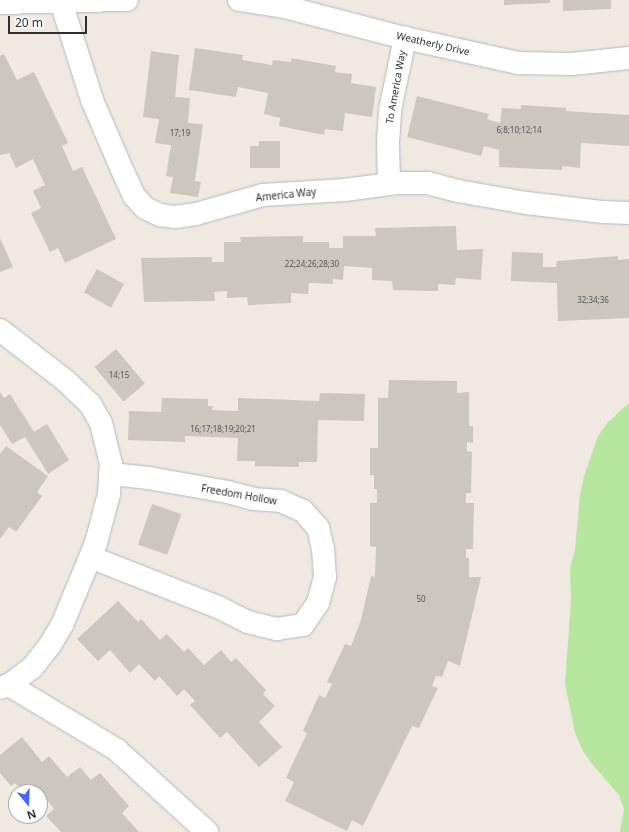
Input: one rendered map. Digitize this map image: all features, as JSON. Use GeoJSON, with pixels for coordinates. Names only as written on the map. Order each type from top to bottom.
{"type":"FeatureCollection","features":[{"type":"Feature","properties":{"kind":"street"},"geometry":{"type":"LineString","coordinates":[[0,3],[127,0]]}},
{"type":"Feature","properties":{"kind":"street","name":"Weatherly Drive"},"geometry":{"type":"LineString","coordinates":[[239,0],[285,8],[405,38],[518,63],[572,64],[629,58]]}},
{"type":"Feature","properties":{"kind":"street","name":"America Way"},"geometry":{"type":"LineString","coordinates":[[61,2],[92,100],[134,196],[145,208],[160,216],[175,217],[196,214],[263,195],[344,190],[389,184],[428,183],[458,191],[526,203],[602,212],[629,213]]}},
{"type":"Feature","properties":{"kind":"street","name":"To America Way"},"geometry":{"type":"LineString","coordinates":[[389,184],[388,142],[390,110],[405,38]]}},
{"type":"Feature","properties":{"kind":"street"},"geometry":{"type":"LineString","coordinates":[[0,330],[66,381],[90,404],[100,423],[107,444],[111,464],[109,494],[90,557],[62,625],[50,645],[33,667],[4,686],[91,733],[117,750],[207,832]]}},
{"type":"Feature","properties":{"kind":"street","name":"Freedom Hollow"},"geometry":{"type":"LineString","coordinates":[[90,557],[220,608],[248,622],[277,629],[303,626],[318,604],[325,577],[323,549],[318,528],[303,511],[281,502],[254,499],[228,492],[149,478],[110,474]]}},
{"type":"Feature","properties":{"kind":"green space"},"geometry":{"type":"Polygon","coordinates":[[[629,403],[629,832],[620,832],[624,809],[619,795],[592,764],[583,751],[575,733],[565,684],[571,600],[570,568],[575,550],[580,495],[584,476],[598,436],[608,422],[629,403]]]}},
{"type":"Feature","properties":{"kind":"building"},"geometry":{"type":"Polygon","coordinates":[[[504,0],[550,0],[550,3],[504,5],[504,0]]]}},
{"type":"Feature","properties":{"kind":"building"},"geometry":{"type":"Polygon","coordinates":[[[563,0],[611,0],[611,9],[563,11],[563,0]]]}},
{"type":"Feature","properties":{"kind":"building"},"geometry":{"type":"Polygon","coordinates":[[[195,48],[243,55],[242,60],[272,65],[273,60],[291,62],[291,58],[336,66],[335,72],[352,74],[351,83],[376,87],[372,117],[345,113],[343,131],[325,129],[324,135],[279,126],[280,118],[264,114],[268,93],[238,87],[236,97],[189,90],[195,48]]]}},
{"type":"Feature","properties":{"kind":"building"},"geometry":{"type":"Polygon","coordinates":[[[151,51],[179,55],[175,97],[190,98],[188,123],[203,124],[195,181],[201,182],[198,197],[170,193],[173,177],[166,176],[171,145],[155,143],[159,119],[143,117],[151,51]]]}},
{"type":"Feature","properties":{"kind":"building"},"geometry":{"type":"Polygon","coordinates":[[[4,54],[17,80],[34,72],[68,143],[62,146],[73,171],[82,167],[116,239],[65,263],[58,248],[50,252],[31,213],[41,208],[33,191],[45,185],[33,159],[16,168],[9,153],[0,155],[0,56],[4,54]]]}},
{"type":"Feature","properties":{"kind":"building"},"geometry":{"type":"Polygon","coordinates":[[[417,96],[489,114],[487,119],[500,123],[502,108],[521,109],[521,105],[566,108],[566,111],[629,115],[629,146],[581,143],[580,168],[562,166],[562,170],[499,167],[499,150],[484,146],[481,156],[407,137],[417,96]]]}},
{"type":"Feature","properties":{"kind":"building"},"geometry":{"type":"Polygon","coordinates":[[[259,141],[280,141],[280,168],[250,168],[250,146],[259,146],[259,141]]]}},
{"type":"Feature","properties":{"kind":"building"},"geometry":{"type":"Polygon","coordinates":[[[456,226],[457,250],[483,249],[481,280],[456,278],[455,285],[438,284],[438,291],[393,290],[392,281],[372,280],[372,268],[344,266],[343,280],[333,279],[333,284],[309,283],[308,294],[291,293],[291,303],[248,305],[247,297],[227,298],[227,291],[214,292],[215,301],[144,302],[141,258],[212,257],[212,262],[224,262],[224,242],[241,242],[240,237],[303,236],[303,242],[329,242],[329,248],[343,248],[343,236],[376,236],[375,228],[456,226]]]}},
{"type":"Feature","properties":{"kind":"building"},"geometry":{"type":"Polygon","coordinates":[[[0,238],[13,267],[0,272],[0,238]]]}},
{"type":"Feature","properties":{"kind":"building"},"geometry":{"type":"Polygon","coordinates":[[[512,252],[543,253],[543,267],[556,267],[557,261],[618,256],[618,260],[629,259],[629,318],[558,321],[557,283],[511,281],[512,252]]]}},
{"type":"Feature","properties":{"kind":"building"},"geometry":{"type":"Polygon","coordinates":[[[97,269],[124,284],[111,308],[84,293],[97,269]]]}},
{"type":"Feature","properties":{"kind":"building"},"geometry":{"type":"Polygon","coordinates":[[[116,349],[145,383],[123,401],[95,367],[116,349]]]}},
{"type":"Feature","properties":{"kind":"building"},"geometry":{"type":"Polygon","coordinates":[[[389,380],[457,381],[457,393],[469,392],[469,426],[473,426],[473,443],[467,442],[467,451],[472,452],[471,493],[466,493],[466,503],[474,503],[473,549],[466,549],[466,558],[469,558],[469,577],[481,577],[460,666],[448,661],[442,677],[436,676],[432,686],[438,688],[419,728],[412,726],[363,826],[352,820],[347,831],[285,801],[294,782],[286,778],[307,733],[303,731],[319,695],[325,698],[332,684],[327,682],[345,644],[351,646],[361,620],[371,576],[375,577],[376,547],[370,546],[370,503],[377,503],[377,489],[374,489],[374,475],[370,475],[370,448],[378,448],[378,398],[388,398],[389,380]]]}},
{"type":"Feature","properties":{"kind":"building"},"geometry":{"type":"Polygon","coordinates":[[[0,392],[4,398],[10,394],[34,432],[47,424],[69,460],[48,474],[25,437],[12,444],[0,425],[0,392]]]}},
{"type":"Feature","properties":{"kind":"building"},"geometry":{"type":"Polygon","coordinates":[[[320,393],[365,394],[364,421],[318,420],[317,462],[299,462],[299,467],[255,466],[255,461],[237,461],[238,438],[185,436],[185,442],[128,440],[129,411],[161,412],[162,398],[208,399],[208,406],[213,406],[212,410],[238,411],[238,398],[319,401],[320,393]]]}},
{"type":"Feature","properties":{"kind":"building"},"geometry":{"type":"Polygon","coordinates":[[[6,446],[48,476],[37,492],[42,496],[16,532],[9,527],[0,539],[0,454],[6,446]]]}},
{"type":"Feature","properties":{"kind":"building"},"geometry":{"type":"Polygon","coordinates":[[[152,504],[181,514],[167,555],[138,545],[152,504]]]}},
{"type":"Feature","properties":{"kind":"building"},"geometry":{"type":"Polygon","coordinates":[[[118,601],[138,622],[141,619],[160,640],[167,634],[184,652],[188,648],[204,665],[221,650],[231,662],[236,658],[266,690],[263,694],[275,706],[259,722],[282,747],[259,767],[227,732],[220,738],[190,705],[195,701],[184,689],[177,696],[159,676],[155,681],[139,664],[130,673],[110,650],[98,661],[77,639],[118,601]]]}},
{"type":"Feature","properties":{"kind":"building"},"geometry":{"type":"Polygon","coordinates":[[[22,737],[42,762],[49,756],[67,777],[80,767],[91,780],[100,773],[129,806],[122,813],[139,832],[61,832],[48,818],[48,814],[54,809],[48,801],[48,784],[9,784],[0,773],[0,755],[22,737]]]}}]}
